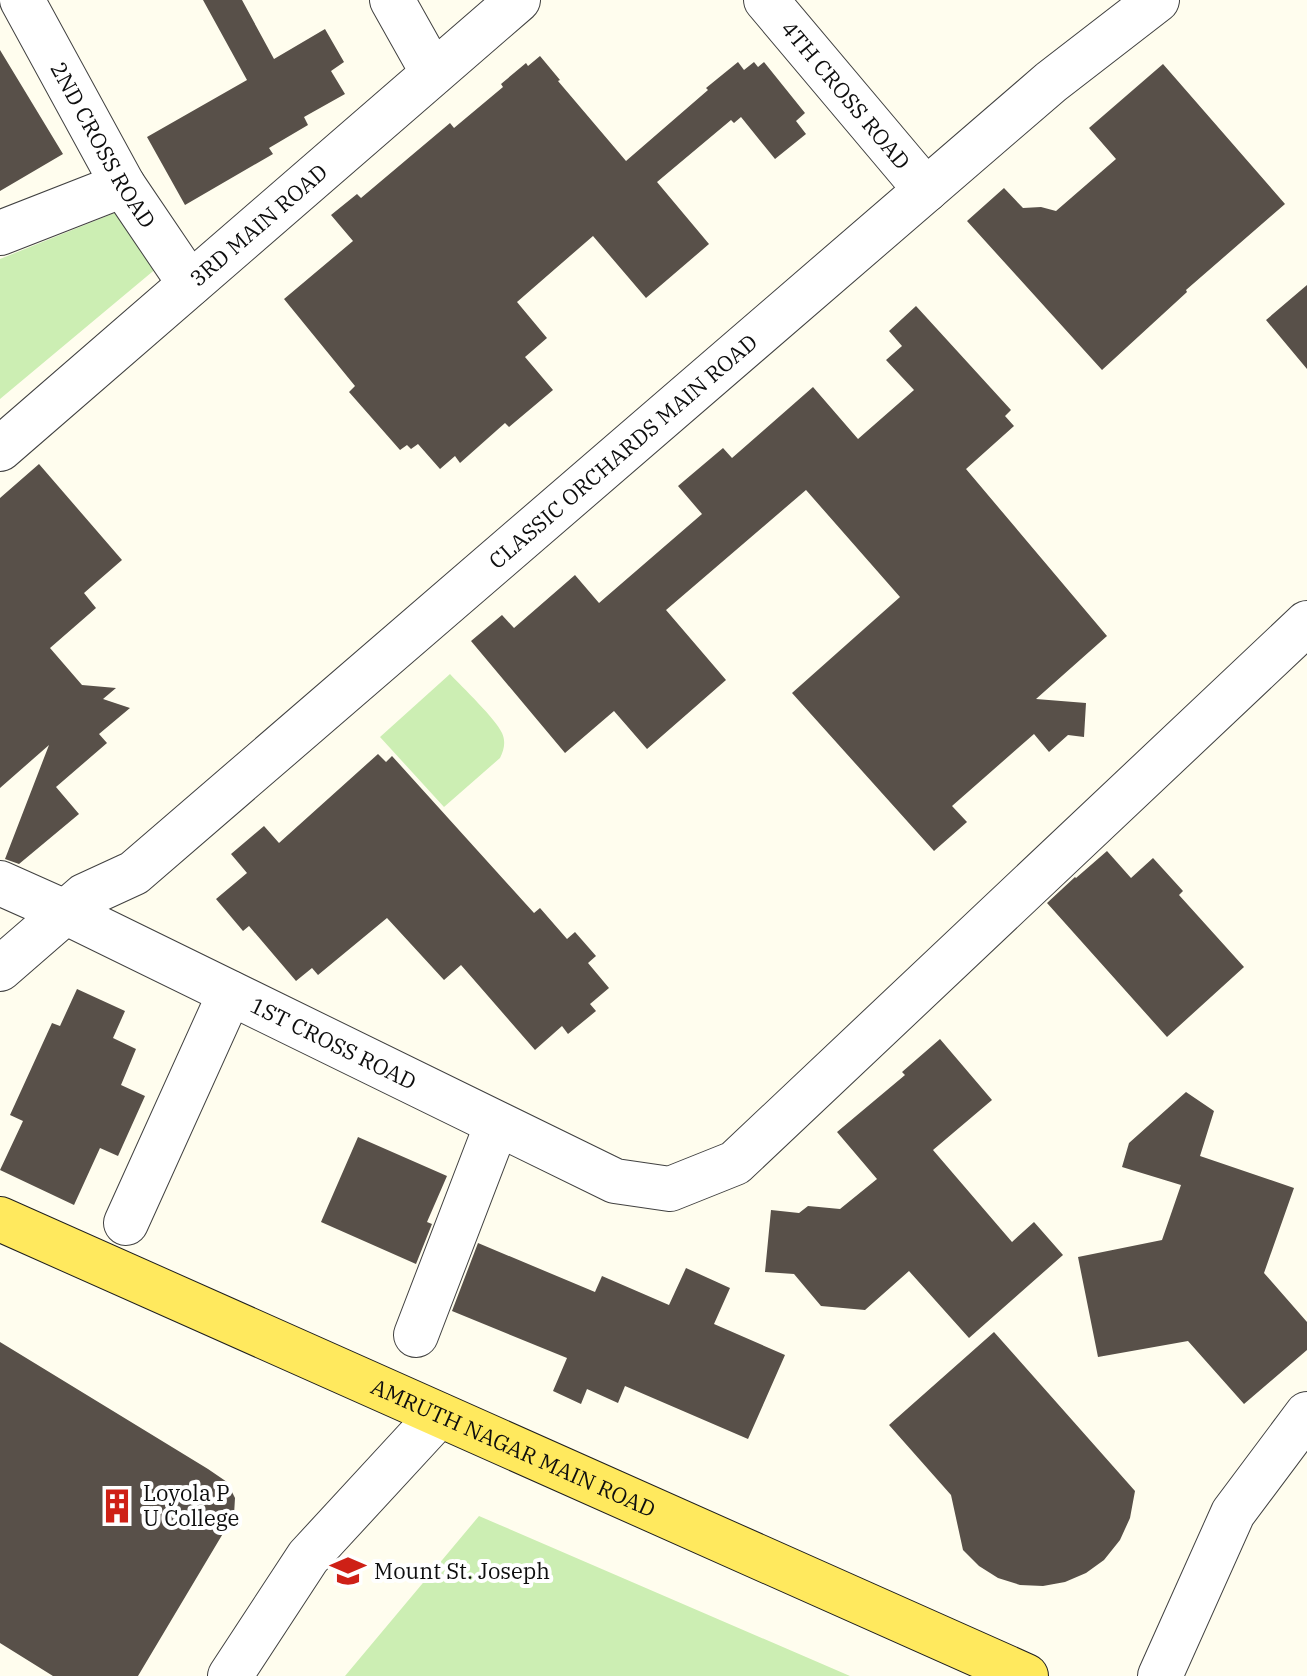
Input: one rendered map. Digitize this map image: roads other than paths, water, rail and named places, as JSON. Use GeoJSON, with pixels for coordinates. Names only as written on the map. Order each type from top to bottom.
{"type":"FeatureCollection","features":[{"type":"Feature","properties":{"kind":"main road","name":"AMRUTH NAGAR MAIN ROAD"},"geometry":{"type":"LineString","coordinates":[[0,1219],[1026,1676]]}},
{"type":"Feature","properties":{"kind":"street","name":"2ND CROSS ROAD"},"geometry":{"type":"LineString","coordinates":[[22,0],[123,185],[190,284]]}},
{"type":"Feature","properties":{"kind":"street"},"geometry":{"type":"LineString","coordinates":[[392,0],[433,73]]}},
{"type":"Feature","properties":{"kind":"street","name":"3RD MAIN ROAD"},"geometry":{"type":"LineString","coordinates":[[0,449],[518,0]]}},
{"type":"Feature","properties":{"kind":"street","name":"4TH CROSS ROAD"},"geometry":{"type":"LineString","coordinates":[[766,0],[916,178]]}},
{"type":"Feature","properties":{"kind":"street","name":"CLASSIC ORCHARDS MAIN ROAD"},"geometry":{"type":"LineString","coordinates":[[916,178],[1031,59],[1107,0]]}},
{"type":"Feature","properties":{"kind":"street","name":"CLASSIC ORCHARDS MAIN ROAD"},"geometry":{"type":"LineString","coordinates":[[0,969],[75,904],[111,853],[916,178],[1051,82],[1157,0]]}},
{"type":"Feature","properties":{"kind":"street"},"geometry":{"type":"LineString","coordinates":[[0,233],[123,185]]}},
{"type":"Feature","properties":{"kind":"street","name":"1ST CROSS ROAD"},"geometry":{"type":"LineString","coordinates":[[0,883],[75,904],[230,993],[615,1181],[670,1189],[735,1163],[1307,623]]}},
{"type":"Feature","properties":{"kind":"street"},"geometry":{"type":"LineString","coordinates":[[126,1223],[230,993]]}},
{"type":"Feature","properties":{"kind":"street"},"geometry":{"type":"LineString","coordinates":[[416,1335],[497,1124]]}},
{"type":"Feature","properties":{"kind":"street"},"geometry":{"type":"LineString","coordinates":[[1160,1676],[1233,1513],[1307,1414]]}},
{"type":"Feature","properties":{"kind":"street"},"geometry":{"type":"LineString","coordinates":[[230,1676],[308,1557],[439,1415]]}},
{"type":"Feature","properties":{"kind":"place","name":"Loyola P U College"},"geometry":{"type":"Point","coordinates":[117,1506]}},
{"type":"Feature","properties":{"kind":"place","name":"Mount St. Joseph"},"geometry":{"type":"Point","coordinates":[348,1571]}}]}
